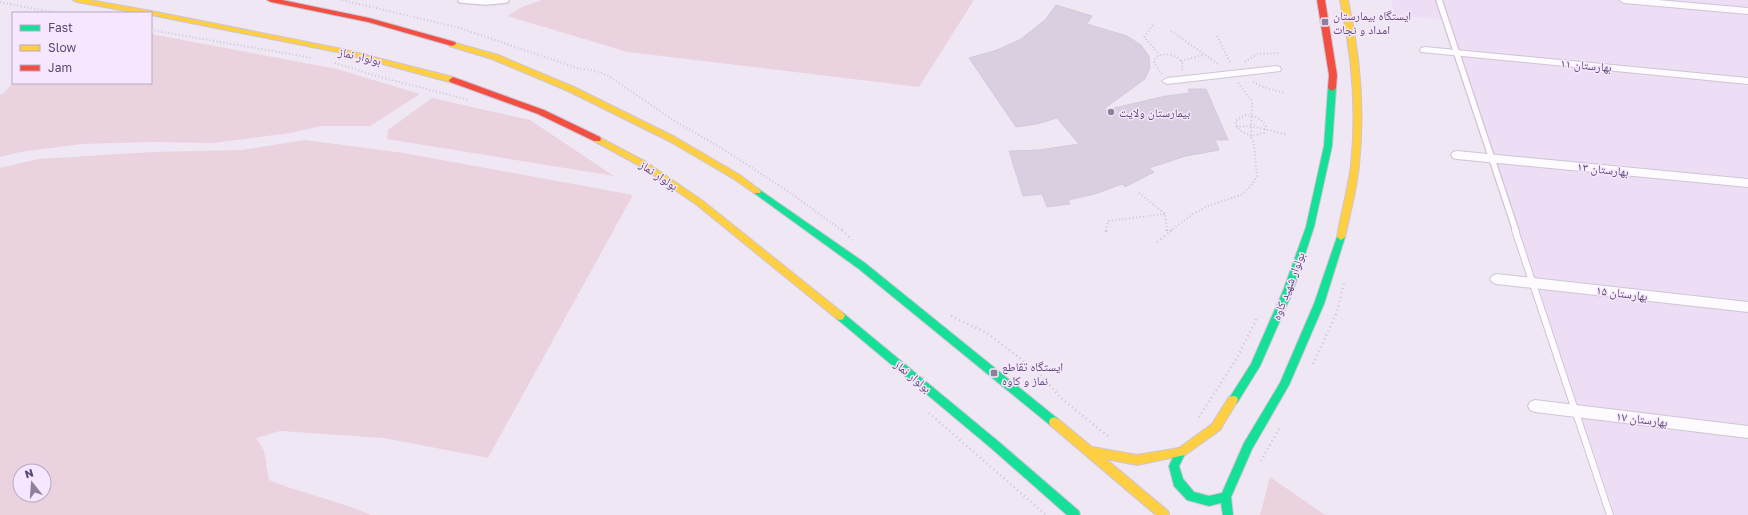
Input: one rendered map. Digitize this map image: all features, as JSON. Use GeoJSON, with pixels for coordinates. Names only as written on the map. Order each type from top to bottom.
{"type":"FeatureCollection","features":[{"type":"Feature","properties":{"kind":"main road","name":"بولوار نماز"},"geometry":{"type":"LineString","coordinates":[[77,0],[146,12]]}},
{"type":"Feature","properties":{"kind":"main road"},"geometry":{"type":"LineString","coordinates":[[89,0],[110,5]]}},
{"type":"Feature","properties":{"kind":"main road"},"geometry":{"type":"LineString","coordinates":[[271,0],[369,20],[495,57],[571,89],[672,139],[737,177],[862,266],[1091,452],[1164,515]]}},
{"type":"Feature","properties":{"kind":"main road","name":"بولوار شهید کاوه"},"geometry":{"type":"LineString","coordinates":[[1091,452],[1137,460],[1181,452],[1216,427],[1255,366],[1288,291],[1310,227],[1328,146],[1333,75],[1321,0]]}},
{"type":"Feature","properties":{"kind":"main road"},"geometry":{"type":"LineString","coordinates":[[1228,515],[1226,497],[1248,446],[1290,372],[1319,304],[1341,237],[1356,157],[1359,108],[1350,25],[1344,0]]}},
{"type":"Feature","properties":{"kind":"main road","name":"بولوار نماز"},"geometry":{"type":"LineString","coordinates":[[152,13],[342,51],[465,82],[541,112],[592,136],[630,157],[700,203],[995,444],[1075,515]]}},
{"type":"Feature","properties":{"kind":"main road"},"geometry":{"type":"LineString","coordinates":[[1181,452],[1174,466],[1178,482],[1191,496],[1209,501],[1226,497]]}},
{"type":"Feature","properties":{"kind":"street"},"geometry":{"type":"LineString","coordinates":[[1624,0],[1748,11]]}},
{"type":"Feature","properties":{"kind":"street","name":"بهارستان ۱۱"},"geometry":{"type":"LineString","coordinates":[[1425,50],[1748,81]]}},
{"type":"Feature","properties":{"kind":"street"},"geometry":{"type":"LineString","coordinates":[[1167,81],[1276,69]]}},
{"type":"Feature","properties":{"kind":"street","name":"بهارستان ۱۳"},"geometry":{"type":"LineString","coordinates":[[1457,155],[1492,157],[1748,183]]}},
{"type":"Feature","properties":{"kind":"street","name":"بهارستان ۱۵"},"geometry":{"type":"LineString","coordinates":[[1496,279],[1748,307]]}},
{"type":"Feature","properties":{"kind":"street","name":"بهارستان ۱۷"},"geometry":{"type":"LineString","coordinates":[[1535,406],[1748,432]]}},
{"type":"Feature","properties":{"kind":"lane"},"geometry":{"type":"LineString","coordinates":[[462,0],[486,2],[506,0]]}},
{"type":"Feature","properties":{"kind":"lane"},"geometry":{"type":"LineString","coordinates":[[1439,0],[1610,515]]}},
{"type":"Feature","properties":{"kind":"path"},"geometry":{"type":"LineString","coordinates":[[342,0],[460,28],[580,69],[592,70],[607,74],[673,120],[723,149],[786,190],[841,228],[858,245]]}},
{"type":"Feature","properties":{"kind":"path"},"geometry":{"type":"LineString","coordinates":[[0,2],[51,12]]}},
{"type":"Feature","properties":{"kind":"path"},"geometry":{"type":"LineString","coordinates":[[1153,25],[1144,37],[1160,55]]}},
{"type":"Feature","properties":{"kind":"path"},"geometry":{"type":"LineString","coordinates":[[152,30],[320,60]]}},
{"type":"Feature","properties":{"kind":"path"},"geometry":{"type":"LineString","coordinates":[[1171,31],[1233,74]]}},
{"type":"Feature","properties":{"kind":"path"},"geometry":{"type":"LineString","coordinates":[[1157,242],[1193,214],[1208,206],[1241,195],[1251,186],[1258,176],[1254,143],[1251,136],[1252,101],[1233,74],[1217,36]]}},
{"type":"Feature","properties":{"kind":"path"},"geometry":{"type":"LineString","coordinates":[[1167,81],[1154,63],[1154,60],[1160,55],[1169,54],[1181,61],[1183,67],[1179,80]]}},
{"type":"Feature","properties":{"kind":"path"},"geometry":{"type":"LineString","coordinates":[[1181,61],[1203,54]]}},
{"type":"Feature","properties":{"kind":"path"},"geometry":{"type":"LineString","coordinates":[[328,61],[380,77],[471,100]]}},
{"type":"Feature","properties":{"kind":"path"},"geometry":{"type":"LineString","coordinates":[[1246,115],[1251,115],[1264,122],[1266,130],[1261,135],[1251,136],[1241,132],[1236,127],[1235,121],[1246,115]]}},
{"type":"Feature","properties":{"kind":"path"},"geometry":{"type":"LineString","coordinates":[[1236,127],[1251,126],[1285,134]]}},
{"type":"Feature","properties":{"kind":"path"},"geometry":{"type":"LineString","coordinates":[[1139,192],[1165,214],[1167,234]]}},
{"type":"Feature","properties":{"kind":"path"},"geometry":{"type":"LineString","coordinates":[[1106,232],[1108,222],[1165,214]]}},
{"type":"Feature","properties":{"kind":"path"},"geometry":{"type":"LineString","coordinates":[[1199,418],[1237,358],[1260,311]]}},
{"type":"Feature","properties":{"kind":"path"},"geometry":{"type":"LineString","coordinates":[[947,315],[987,333],[1027,363],[1038,372],[1060,398],[1112,440]]}},
{"type":"Feature","properties":{"kind":"path"},"geometry":{"type":"LineString","coordinates":[[929,413],[1046,515]]}},
{"type":"Feature","properties":{"kind":"shaded area"},"geometry":{"type":"Polygon","coordinates":[[[542,0],[974,0],[919,87],[628,52],[507,16],[522,7],[542,0]]]}},
{"type":"Feature","properties":{"kind":"shaded area"},"geometry":{"type":"Polygon","coordinates":[[[1391,0],[1748,0],[1748,515],[1615,515],[1447,20],[1395,15],[1391,0]]]}},
{"type":"Feature","properties":{"kind":"shaded area"},"geometry":{"type":"Polygon","coordinates":[[[152,34],[337,69],[420,94],[370,126],[321,126],[290,133],[213,143],[152,142],[82,144],[20,152],[0,157],[0,95],[4,93],[12,83],[152,84],[152,34]]]}},
{"type":"Feature","properties":{"kind":"shaded area"},"geometry":{"type":"Polygon","coordinates":[[[432,98],[530,120],[614,176],[387,139],[388,130],[432,98]]]}},
{"type":"Feature","properties":{"kind":"shaded area"},"geometry":{"type":"Polygon","coordinates":[[[305,140],[404,153],[633,195],[488,458],[384,438],[280,431],[256,438],[264,451],[269,480],[346,505],[371,515],[0,515],[0,168],[38,159],[152,152],[242,150],[305,140]]]}},
{"type":"Feature","properties":{"kind":"shaded area"},"geometry":{"type":"Polygon","coordinates":[[[1270,477],[1325,515],[1260,515],[1270,477]]]}},
{"type":"Feature","properties":{"kind":"building","name":"بیمارستان ولایت"},"geometry":{"type":"Polygon","coordinates":[[[1056,5],[1092,16],[1087,24],[1127,36],[1141,45],[1149,56],[1150,68],[1145,79],[1101,111],[1166,96],[1190,93],[1188,89],[1206,89],[1228,140],[1215,140],[1219,150],[1186,156],[1149,168],[1154,172],[1125,187],[1122,184],[1095,194],[1068,200],[1070,204],[1047,207],[1042,194],[1023,196],[1009,151],[1039,150],[1079,144],[1057,118],[1037,124],[1016,127],[969,58],[997,50],[1021,39],[1045,20],[1056,5]]]}},
{"type":"Feature","properties":{"kind":"traffic: fast"},"geometry":{"type":"LineString","coordinates":[[1233,400],[1255,366],[1288,291],[1310,227],[1328,146],[1332,88]]}},
{"type":"Feature","properties":{"kind":"traffic: fast"},"geometry":{"type":"LineString","coordinates":[[757,191],[862,266],[1054,422]]}},
{"type":"Feature","properties":{"kind":"traffic: fast"},"geometry":{"type":"LineString","coordinates":[[1228,515],[1226,497],[1248,446],[1284,385],[1319,304],[1341,237]]}},
{"type":"Feature","properties":{"kind":"traffic: fast"},"geometry":{"type":"LineString","coordinates":[[840,316],[995,445],[1075,515]]}},
{"type":"Feature","properties":{"kind":"traffic: fast"},"geometry":{"type":"LineString","coordinates":[[1181,452],[1174,466],[1178,482],[1191,496],[1209,501],[1226,497]]}},
{"type":"Feature","properties":{"kind":"traffic: slow"},"geometry":{"type":"LineString","coordinates":[[77,0],[144,12]]}},
{"type":"Feature","properties":{"kind":"traffic: slow"},"geometry":{"type":"LineString","coordinates":[[1341,237],[1355,165],[1358,116],[1358,97],[1352,38],[1344,0]]}},
{"type":"Feature","properties":{"kind":"traffic: slow"},"geometry":{"type":"LineString","coordinates":[[152,13],[342,51],[453,80]]}},
{"type":"Feature","properties":{"kind":"traffic: slow"},"geometry":{"type":"LineString","coordinates":[[452,44],[495,57],[571,89],[672,139],[737,177],[757,191]]}},
{"type":"Feature","properties":{"kind":"traffic: slow"},"geometry":{"type":"LineString","coordinates":[[597,139],[643,164],[700,203],[840,316]]}},
{"type":"Feature","properties":{"kind":"traffic: slow"},"geometry":{"type":"LineString","coordinates":[[1091,452],[1137,460],[1181,452],[1216,427],[1233,400]]}},
{"type":"Feature","properties":{"kind":"traffic: slow"},"geometry":{"type":"LineString","coordinates":[[1054,422],[1164,515]]}},
{"type":"Feature","properties":{"kind":"traffic: jam"},"geometry":{"type":"LineString","coordinates":[[271,0],[369,20],[452,44]]}},
{"type":"Feature","properties":{"kind":"traffic: jam"},"geometry":{"type":"LineString","coordinates":[[1321,0],[1333,75],[1332,88]]}},
{"type":"Feature","properties":{"kind":"traffic: jam"},"geometry":{"type":"LineString","coordinates":[[453,80],[541,112],[597,139]]}},
{"type":"Feature","properties":{"kind":"place","name":"ایستگاه بیمارستان امداد و نجات"},"geometry":{"type":"Point","coordinates":[1325,22]}},
{"type":"Feature","properties":{"kind":"place","name":"بیمارستان ولایت"},"geometry":{"type":"Point","coordinates":[1111,112]}},
{"type":"Feature","properties":{"kind":"place","name":"ایستگاه تقاطع نماز و کاوه"},"geometry":{"type":"Point","coordinates":[994,373]}}]}
